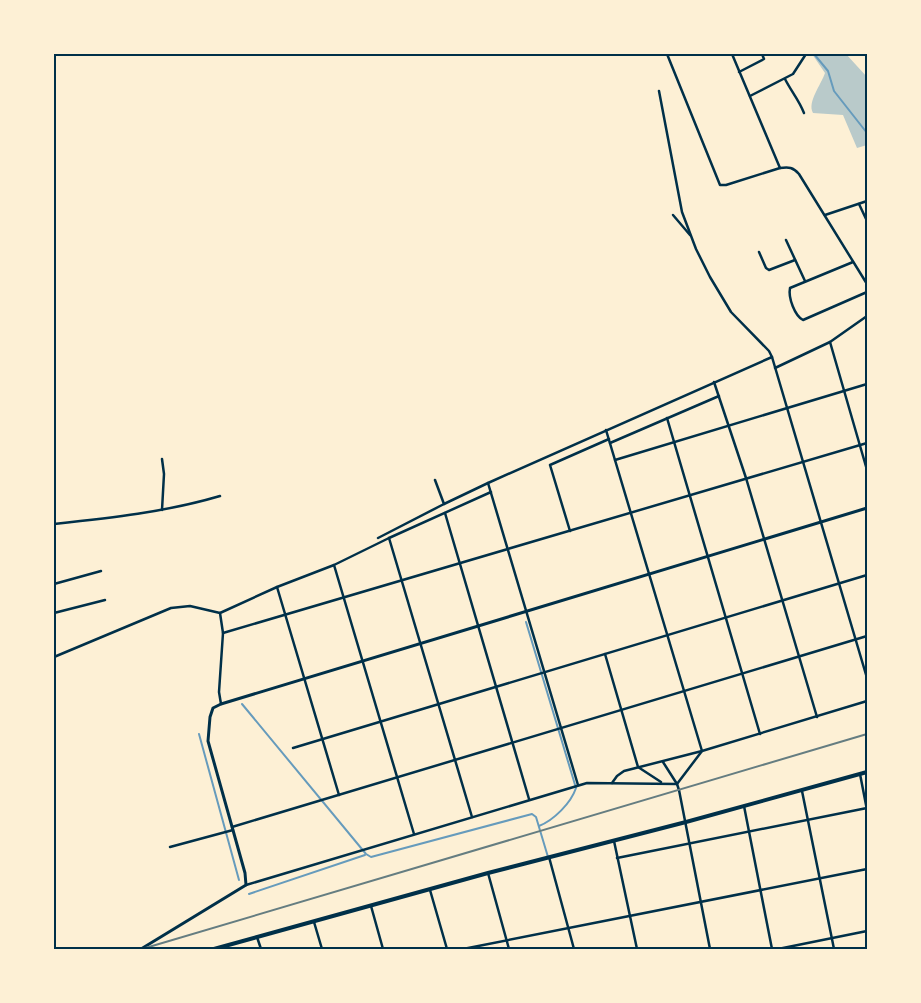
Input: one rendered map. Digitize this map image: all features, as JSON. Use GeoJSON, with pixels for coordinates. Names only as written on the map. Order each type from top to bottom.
{"type":"FeatureCollection","features":[{"type":"Feature","properties":{"kind":"main road"},"geometry":{"type":"LineString","coordinates":[[214,949],[488,873],[686,822],[867,772]]}},
{"type":"Feature","properties":{"kind":"street"},"geometry":{"type":"LineString","coordinates":[[667,54],[720,184],[726,185],[780,168],[790,167],[795,169],[867,283]]}},
{"type":"Feature","properties":{"kind":"street"},"geometry":{"type":"LineString","coordinates":[[732,54],[780,168]]}},
{"type":"Feature","properties":{"kind":"street"},"geometry":{"type":"LineString","coordinates":[[739,72],[764,59],[762,54]]}},
{"type":"Feature","properties":{"kind":"street"},"geometry":{"type":"LineString","coordinates":[[750,96],[793,74],[806,54]]}},
{"type":"Feature","properties":{"kind":"street"},"geometry":{"type":"LineString","coordinates":[[785,79],[790,90],[800,102],[804,112]]}},
{"type":"Feature","properties":{"kind":"street"},"geometry":{"type":"LineString","coordinates":[[659,91],[682,212],[710,277],[731,312],[769,351],[772,357],[867,678]]}},
{"type":"Feature","properties":{"kind":"street"},"geometry":{"type":"LineString","coordinates":[[825,215],[867,201]]}},
{"type":"Feature","properties":{"kind":"street"},"geometry":{"type":"LineString","coordinates":[[859,204],[867,221]]}},
{"type":"Feature","properties":{"kind":"street"},"geometry":{"type":"LineString","coordinates":[[673,216],[692,238]]}},
{"type":"Feature","properties":{"kind":"street"},"geometry":{"type":"LineString","coordinates":[[786,240],[805,281]]}},
{"type":"Feature","properties":{"kind":"street"},"geometry":{"type":"LineString","coordinates":[[759,252],[766,268],[770,270],[795,260]]}},
{"type":"Feature","properties":{"kind":"street"},"geometry":{"type":"LineString","coordinates":[[854,262],[792,286],[789,293],[797,316],[803,320],[867,292]]}},
{"type":"Feature","properties":{"kind":"street"},"geometry":{"type":"LineString","coordinates":[[775,368],[830,342],[867,316]]}},
{"type":"Feature","properties":{"kind":"street"},"geometry":{"type":"LineString","coordinates":[[830,342],[867,470]]}},
{"type":"Feature","properties":{"kind":"street"},"geometry":{"type":"LineString","coordinates":[[378,538],[488,483],[772,357]]}},
{"type":"Feature","properties":{"kind":"street"},"geometry":{"type":"LineString","coordinates":[[714,382],[746,478],[817,716]]}},
{"type":"Feature","properties":{"kind":"street"},"geometry":{"type":"LineString","coordinates":[[615,460],[867,384]]}},
{"type":"Feature","properties":{"kind":"street"},"geometry":{"type":"LineString","coordinates":[[610,444],[719,396]]}},
{"type":"Feature","properties":{"kind":"street"},"geometry":{"type":"LineString","coordinates":[[667,418],[760,734]]}},
{"type":"Feature","properties":{"kind":"street"},"geometry":{"type":"LineString","coordinates":[[606,430],[702,751]]}},
{"type":"Feature","properties":{"kind":"street"},"geometry":{"type":"LineString","coordinates":[[570,531],[550,465],[609,438]]}},
{"type":"Feature","properties":{"kind":"street"},"geometry":{"type":"LineString","coordinates":[[223,633],[867,443]]}},
{"type":"Feature","properties":{"kind":"street"},"geometry":{"type":"LineString","coordinates":[[162,459],[164,474],[162,510]]}},
{"type":"Feature","properties":{"kind":"street"},"geometry":{"type":"LineString","coordinates":[[435,480],[444,504]]}},
{"type":"Feature","properties":{"kind":"street"},"geometry":{"type":"LineString","coordinates":[[488,483],[578,785]]}},
{"type":"Feature","properties":{"kind":"street"},"geometry":{"type":"LineString","coordinates":[[54,657],[171,608],[190,606],[220,613],[277,587],[334,565],[491,492]]}},
{"type":"Feature","properties":{"kind":"street"},"geometry":{"type":"LineString","coordinates":[[54,524],[119,518],[186,506],[220,496]]}},
{"type":"Feature","properties":{"kind":"street"},"geometry":{"type":"LineString","coordinates":[[246,885],[245,873],[208,741],[210,717],[213,708],[304,678],[867,508]]}},
{"type":"Feature","properties":{"kind":"street"},"geometry":{"type":"LineString","coordinates":[[445,513],[529,800]]}},
{"type":"Feature","properties":{"kind":"street"},"geometry":{"type":"LineString","coordinates":[[389,538],[472,817]]}},
{"type":"Feature","properties":{"kind":"street"},"geometry":{"type":"LineString","coordinates":[[334,565],[414,834]]}},
{"type":"Feature","properties":{"kind":"street"},"geometry":{"type":"LineString","coordinates":[[54,584],[101,571]]}},
{"type":"Feature","properties":{"kind":"street"},"geometry":{"type":"LineString","coordinates":[[293,748],[867,575]]}},
{"type":"Feature","properties":{"kind":"street"},"geometry":{"type":"LineString","coordinates":[[277,587],[339,795]]}},
{"type":"Feature","properties":{"kind":"street"},"geometry":{"type":"LineString","coordinates":[[54,613],[105,600]]}},
{"type":"Feature","properties":{"kind":"street"},"geometry":{"type":"LineString","coordinates":[[220,613],[223,633],[219,692],[221,704]]}},
{"type":"Feature","properties":{"kind":"street"},"geometry":{"type":"LineString","coordinates":[[170,847],[867,636]]}},
{"type":"Feature","properties":{"kind":"street"},"geometry":{"type":"LineString","coordinates":[[605,654],[638,767],[663,784]]}},
{"type":"Feature","properties":{"kind":"street"},"geometry":{"type":"LineString","coordinates":[[612,783],[624,771],[702,751],[867,701]]}},
{"type":"Feature","properties":{"kind":"street"},"geometry":{"type":"LineString","coordinates":[[677,784],[702,751]]}},
{"type":"Feature","properties":{"kind":"street"},"geometry":{"type":"LineString","coordinates":[[663,762],[677,784],[710,949]]}},
{"type":"Feature","properties":{"kind":"street"},"geometry":{"type":"LineString","coordinates":[[617,858],[867,809],[860,774]]}},
{"type":"Feature","properties":{"kind":"street"},"geometry":{"type":"LineString","coordinates":[[142,949],[246,885],[578,785],[587,783],[677,784]]}},
{"type":"Feature","properties":{"kind":"street"},"geometry":{"type":"LineString","coordinates":[[802,791],[834,949]]}},
{"type":"Feature","properties":{"kind":"street"},"geometry":{"type":"LineString","coordinates":[[744,806],[772,949]]}},
{"type":"Feature","properties":{"kind":"street"},"geometry":{"type":"LineString","coordinates":[[614,841],[637,949]]}},
{"type":"Feature","properties":{"kind":"street"},"geometry":{"type":"LineString","coordinates":[[549,857],[574,949]]}},
{"type":"Feature","properties":{"kind":"street"},"geometry":{"type":"LineString","coordinates":[[462,949],[867,869]]}},
{"type":"Feature","properties":{"kind":"street"},"geometry":{"type":"LineString","coordinates":[[488,873],[509,949]]}},
{"type":"Feature","properties":{"kind":"street"},"geometry":{"type":"LineString","coordinates":[[430,890],[447,949]]}},
{"type":"Feature","properties":{"kind":"street"},"geometry":{"type":"LineString","coordinates":[[371,906],[383,949]]}},
{"type":"Feature","properties":{"kind":"street"},"geometry":{"type":"LineString","coordinates":[[314,922],[322,949]]}},
{"type":"Feature","properties":{"kind":"street"},"geometry":{"type":"LineString","coordinates":[[778,949],[867,931]]}},
{"type":"Feature","properties":{"kind":"street"},"geometry":{"type":"LineString","coordinates":[[257,937],[261,949]]}},
{"type":"Feature","properties":{"kind":"shaded area"},"geometry":{"type":"Polygon","coordinates":[[[812,54],[846,54],[867,77],[867,145],[857,148],[843,115],[813,113],[813,99],[825,73],[812,54]]]}},
{"type":"Feature","properties":{"kind":"waterway"},"geometry":{"type":"LineString","coordinates":[[814,54],[828,71],[834,91],[867,133]]}},
{"type":"Feature","properties":{"kind":"waterway"},"geometry":{"type":"LineString","coordinates":[[526,622],[576,788],[574,794],[561,810],[550,820],[539,826]]}},
{"type":"Feature","properties":{"kind":"waterway"},"geometry":{"type":"LineString","coordinates":[[242,704],[366,854],[371,857],[532,814],[536,817],[548,857]]}},
{"type":"Feature","properties":{"kind":"waterway"},"geometry":{"type":"LineString","coordinates":[[199,734],[239,880]]}},
{"type":"Feature","properties":{"kind":"waterway"},"geometry":{"type":"LineString","coordinates":[[249,894],[365,855]]}},
{"type":"Feature","properties":{"kind":"railway"},"geometry":{"type":"LineString","coordinates":[[142,949],[867,734]]}}]}
